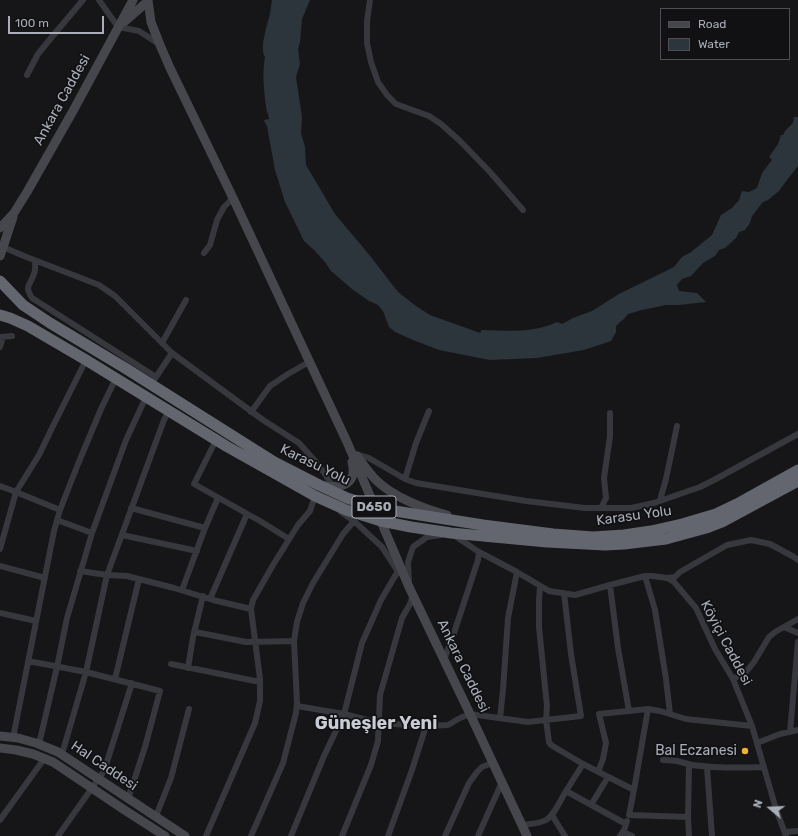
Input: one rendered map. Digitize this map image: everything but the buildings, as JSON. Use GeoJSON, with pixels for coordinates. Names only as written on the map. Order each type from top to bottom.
{"type":"FeatureCollection","features":[{"type":"Feature","properties":{"kind":"highway","name":"Karasu Yolu"},"geometry":{"type":"LineString","coordinates":[[0,281],[23,305],[50,323],[125,368],[154,381],[274,462],[319,486],[376,508],[483,525],[553,534],[593,537],[624,535],[682,524],[716,514],[798,470]]}},
{"type":"Feature","properties":{"kind":"highway","name":"Karasu Yolu"},"geometry":{"type":"LineString","coordinates":[[0,315],[28,326],[216,440],[315,496],[346,510],[381,521],[451,533],[547,542],[605,545],[666,539],[706,528],[724,521],[798,481]]}},
{"type":"Feature","properties":{"kind":"main road","name":"Ankara Caddesi"},"geometry":{"type":"LineString","coordinates":[[14,213],[133,0]]}},
{"type":"Feature","properties":{"kind":"main road"},"geometry":{"type":"LineString","coordinates":[[118,27],[148,0]]}},
{"type":"Feature","properties":{"kind":"main road"},"geometry":{"type":"LineString","coordinates":[[148,0],[151,22],[170,68],[233,198],[347,442],[354,466],[352,479],[346,484],[340,486],[319,486]]}},
{"type":"Feature","properties":{"kind":"main road"},"geometry":{"type":"LineString","coordinates":[[0,228],[14,213]]}},
{"type":"Feature","properties":{"kind":"main road"},"geometry":{"type":"LineString","coordinates":[[1,251],[14,213]]}},
{"type":"Feature","properties":{"kind":"main road","name":"Ankara Caddesi"},"geometry":{"type":"LineString","coordinates":[[347,442],[411,591],[527,836]]}},
{"type":"Feature","properties":{"kind":"main road"},"geometry":{"type":"LineString","coordinates":[[347,442],[376,481],[390,491],[422,507],[483,525]]}},
{"type":"Feature","properties":{"kind":"main road","name":"Hal Caddesi"},"geometry":{"type":"LineString","coordinates":[[0,736],[18,738],[39,744],[62,754],[185,836]]}},
{"type":"Feature","properties":{"kind":"main road","name":"Hal Caddesi"},"geometry":{"type":"LineString","coordinates":[[0,748],[33,754],[53,762],[126,812],[165,836]]}},
{"type":"Feature","properties":{"kind":"street"},"geometry":{"type":"LineString","coordinates":[[27,75],[38,54],[83,0]]}},
{"type":"Feature","properties":{"kind":"street"},"geometry":{"type":"LineString","coordinates":[[99,0],[118,27],[139,31],[160,45]]}},
{"type":"Feature","properties":{"kind":"street"},"geometry":{"type":"LineString","coordinates":[[370,0],[367,21],[367,43],[370,62],[378,82],[387,95],[396,104],[430,116],[441,124],[490,172],[523,210]]}},
{"type":"Feature","properties":{"kind":"street"},"geometry":{"type":"LineString","coordinates":[[204,253],[210,246],[217,220],[224,207],[233,198]]}},
{"type":"Feature","properties":{"kind":"street"},"geometry":{"type":"LineString","coordinates":[[1,251],[35,261],[99,285],[115,296],[172,353],[251,412],[299,443],[315,461],[334,487]]}},
{"type":"Feature","properties":{"kind":"street"},"geometry":{"type":"LineString","coordinates":[[35,261],[34,274],[28,288],[32,298],[154,381],[172,353]]}},
{"type":"Feature","properties":{"kind":"street"},"geometry":{"type":"LineString","coordinates":[[162,343],[186,300]]}},
{"type":"Feature","properties":{"kind":"street"},"geometry":{"type":"LineString","coordinates":[[0,347],[2,337],[12,336]]}},
{"type":"Feature","properties":{"kind":"street"},"geometry":{"type":"LineString","coordinates":[[0,549],[16,492],[39,455],[86,360]]}},
{"type":"Feature","properties":{"kind":"street"},"geometry":{"type":"LineString","coordinates":[[251,412],[270,386],[309,362]]}},
{"type":"Feature","properties":{"kind":"street"},"geometry":{"type":"LineString","coordinates":[[13,738],[57,520],[78,464],[116,378]]}},
{"type":"Feature","properties":{"kind":"street"},"geometry":{"type":"LineString","coordinates":[[39,744],[67,618],[80,571],[92,533],[126,440],[146,397]]}},
{"type":"Feature","properties":{"kind":"street"},"geometry":{"type":"LineString","coordinates":[[62,754],[86,672],[107,575],[164,420],[169,411]]}},
{"type":"Feature","properties":{"kind":"street"},"geometry":{"type":"LineString","coordinates":[[405,479],[416,443],[429,411]]}},
{"type":"Feature","properties":{"kind":"street"},"geometry":{"type":"LineString","coordinates":[[601,508],[606,498],[604,478],[610,436],[610,413]]}},
{"type":"Feature","properties":{"kind":"street"},"geometry":{"type":"LineString","coordinates":[[660,500],[677,426]]}},
{"type":"Feature","properties":{"kind":"street"},"geometry":{"type":"LineString","coordinates":[[356,454],[369,458],[405,479],[416,483],[526,501],[585,508],[631,508],[700,487],[798,434]]}},
{"type":"Feature","properties":{"kind":"street"},"geometry":{"type":"LineString","coordinates":[[216,440],[194,484],[289,539]]}},
{"type":"Feature","properties":{"kind":"street"},"geometry":{"type":"LineString","coordinates":[[0,486],[60,510]]}},
{"type":"Feature","properties":{"kind":"street"},"geometry":{"type":"LineString","coordinates":[[206,836],[255,723],[260,702],[260,682],[251,609],[253,600],[289,539],[310,511],[315,496],[354,521],[382,547],[411,591]]}},
{"type":"Feature","properties":{"kind":"street"},"geometry":{"type":"LineString","coordinates":[[182,590],[218,498]]}},
{"type":"Feature","properties":{"kind":"street"},"geometry":{"type":"LineString","coordinates":[[131,508],[205,528]]}},
{"type":"Feature","properties":{"kind":"street"},"geometry":{"type":"LineString","coordinates":[[210,599],[247,514]]}},
{"type":"Feature","properties":{"kind":"street"},"geometry":{"type":"LineString","coordinates":[[57,520],[92,533]]}},
{"type":"Feature","properties":{"kind":"street"},"geometry":{"type":"LineString","coordinates":[[0,521],[7,523]]}},
{"type":"Feature","properties":{"kind":"street"},"geometry":{"type":"LineString","coordinates":[[251,836],[283,763],[292,732],[297,706],[294,641],[297,622],[303,603],[313,583],[343,534],[354,521]]}},
{"type":"Feature","properties":{"kind":"street"},"geometry":{"type":"LineString","coordinates":[[342,836],[378,741],[380,695],[402,618],[410,604],[411,591],[408,562],[413,547],[427,537],[451,533],[479,552],[549,591],[575,595],[645,576],[666,578],[675,577],[680,572],[727,545],[751,540],[770,544],[798,560]]}},
{"type":"Feature","properties":{"kind":"street"},"geometry":{"type":"LineString","coordinates":[[122,535],[197,551]]}},
{"type":"Feature","properties":{"kind":"street"},"geometry":{"type":"LineString","coordinates":[[444,660],[456,628],[478,560],[479,552]]}},
{"type":"Feature","properties":{"kind":"street"},"geometry":{"type":"LineString","coordinates":[[0,566],[45,578]]}},
{"type":"Feature","properties":{"kind":"street"},"geometry":{"type":"LineString","coordinates":[[80,571],[127,576],[251,609]]}},
{"type":"Feature","properties":{"kind":"street"},"geometry":{"type":"LineString","coordinates":[[292,836],[324,756],[344,714],[362,643],[381,600],[398,571]]}},
{"type":"Feature","properties":{"kind":"street"},"geometry":{"type":"LineString","coordinates":[[500,718],[508,618],[517,572]]}},
{"type":"Feature","properties":{"kind":"street"},"geometry":{"type":"LineString","coordinates":[[645,576],[654,610],[666,679],[670,714]]}},
{"type":"Feature","properties":{"kind":"street","name":"Köyiçi Caddesi"},"geometry":{"type":"LineString","coordinates":[[666,578],[674,582],[696,608],[715,649],[733,679],[752,726],[776,809],[786,834]]}},
{"type":"Feature","properties":{"kind":"street"},"geometry":{"type":"LineString","coordinates":[[115,680],[139,579]]}},
{"type":"Feature","properties":{"kind":"street"},"geometry":{"type":"LineString","coordinates":[[610,585],[618,648],[629,711]]}},
{"type":"Feature","properties":{"kind":"street"},"geometry":{"type":"LineString","coordinates":[[540,586],[538,601],[539,627],[549,742],[551,745],[583,764],[634,790]]}},
{"type":"Feature","properties":{"kind":"street"},"geometry":{"type":"LineString","coordinates":[[297,706],[344,714],[379,723],[426,726],[448,725],[470,714],[528,722],[581,716],[571,654],[564,593]]}},
{"type":"Feature","properties":{"kind":"street"},"geometry":{"type":"LineString","coordinates":[[188,668],[194,632],[203,596]]}},
{"type":"Feature","properties":{"kind":"street"},"geometry":{"type":"LineString","coordinates":[[0,612],[36,621]]}},
{"type":"Feature","properties":{"kind":"street"},"geometry":{"type":"LineString","coordinates":[[733,679],[746,672],[769,637],[784,626],[798,619]]}},
{"type":"Feature","properties":{"kind":"street"},"geometry":{"type":"LineString","coordinates":[[784,626],[798,633]]}},
{"type":"Feature","properties":{"kind":"street"},"geometry":{"type":"LineString","coordinates":[[194,632],[246,642],[294,641]]}},
{"type":"Feature","properties":{"kind":"street"},"geometry":{"type":"LineString","coordinates":[[790,732],[798,642]]}},
{"type":"Feature","properties":{"kind":"street"},"geometry":{"type":"LineString","coordinates":[[28,661],[86,672],[160,691],[145,747],[128,798]]}},
{"type":"Feature","properties":{"kind":"street"},"geometry":{"type":"LineString","coordinates":[[171,664],[260,682]]}},
{"type":"Feature","properties":{"kind":"street"},"geometry":{"type":"LineString","coordinates":[[58,836],[104,771],[132,684]]}},
{"type":"Feature","properties":{"kind":"street"},"geometry":{"type":"LineString","coordinates":[[156,816],[171,778],[189,709]]}},
{"type":"Feature","properties":{"kind":"street"},"geometry":{"type":"LineString","coordinates":[[632,836],[621,834],[629,815],[648,709]]}},
{"type":"Feature","properties":{"kind":"street"},"geometry":{"type":"LineString","coordinates":[[598,772],[603,759],[606,743],[599,714],[648,709],[686,718],[752,726]]}},
{"type":"Feature","properties":{"kind":"street"},"geometry":{"type":"LineString","coordinates":[[388,836],[426,726]]}},
{"type":"Feature","properties":{"kind":"street"},"geometry":{"type":"LineString","coordinates":[[757,743],[780,734],[798,730]]}},
{"type":"Feature","properties":{"kind":"street"},"geometry":{"type":"LineString","coordinates":[[0,820],[44,759]]}},
{"type":"Feature","properties":{"kind":"street"},"geometry":{"type":"LineString","coordinates":[[663,760],[677,761],[707,767],[764,767]]}},
{"type":"Feature","properties":{"kind":"street"},"geometry":{"type":"LineString","coordinates":[[445,836],[469,783],[482,767],[492,763]]}},
{"type":"Feature","properties":{"kind":"street"},"geometry":{"type":"LineString","coordinates":[[521,825],[538,823],[546,820],[552,814],[583,764]]}},
{"type":"Feature","properties":{"kind":"street"},"geometry":{"type":"LineString","coordinates":[[688,836],[689,767],[692,765]]}},
{"type":"Feature","properties":{"kind":"street"},"geometry":{"type":"LineString","coordinates":[[707,767],[712,836]]}},
{"type":"Feature","properties":{"kind":"street"},"geometry":{"type":"LineString","coordinates":[[592,805],[608,777]]}},
{"type":"Feature","properties":{"kind":"street"},"geometry":{"type":"LineString","coordinates":[[478,836],[502,782]]}},
{"type":"Feature","properties":{"kind":"street"},"geometry":{"type":"LineString","coordinates":[[566,792],[626,824]]}},
{"type":"Feature","properties":{"kind":"street"},"geometry":{"type":"LineString","coordinates":[[552,814],[566,836]]}},
{"type":"Feature","properties":{"kind":"street"},"geometry":{"type":"LineString","coordinates":[[629,815],[688,818]]}},
{"type":"Feature","properties":{"kind":"street"},"geometry":{"type":"LineString","coordinates":[[786,834],[798,831]]}},
{"type":"Feature","properties":{"kind":"water"},"geometry":{"type":"Polygon","coordinates":[[[272,0],[310,0],[302,19],[298,49],[300,64],[296,77],[302,117],[301,133],[305,147],[306,165],[335,214],[398,292],[430,315],[480,333],[482,330],[530,330],[548,326],[557,322],[562,324],[592,311],[619,294],[674,267],[682,257],[691,252],[712,235],[721,215],[732,208],[739,200],[742,191],[749,192],[757,188],[762,173],[772,160],[769,157],[778,144],[781,135],[783,135],[793,123],[794,117],[798,117],[798,166],[779,191],[763,202],[752,216],[750,223],[745,230],[739,232],[736,238],[725,248],[719,250],[715,256],[703,263],[691,276],[682,279],[677,285],[679,291],[697,293],[706,302],[666,305],[628,314],[616,326],[616,332],[611,341],[584,350],[537,358],[490,360],[439,350],[395,332],[389,327],[383,311],[378,305],[369,301],[352,289],[331,271],[325,262],[304,241],[285,202],[275,170],[267,126],[264,120],[269,119],[269,116],[266,108],[264,88],[265,57],[263,47],[264,35],[272,0]]]}},
{"type":"Feature","properties":{"kind":"place","name":"Bal Eczanesi"},"geometry":{"type":"Point","coordinates":[745,751]}},
{"type":"Feature","properties":{"kind":"district","name":"Güneşler Yeni"},"geometry":{"type":"Point","coordinates":[376,724]}}]}
